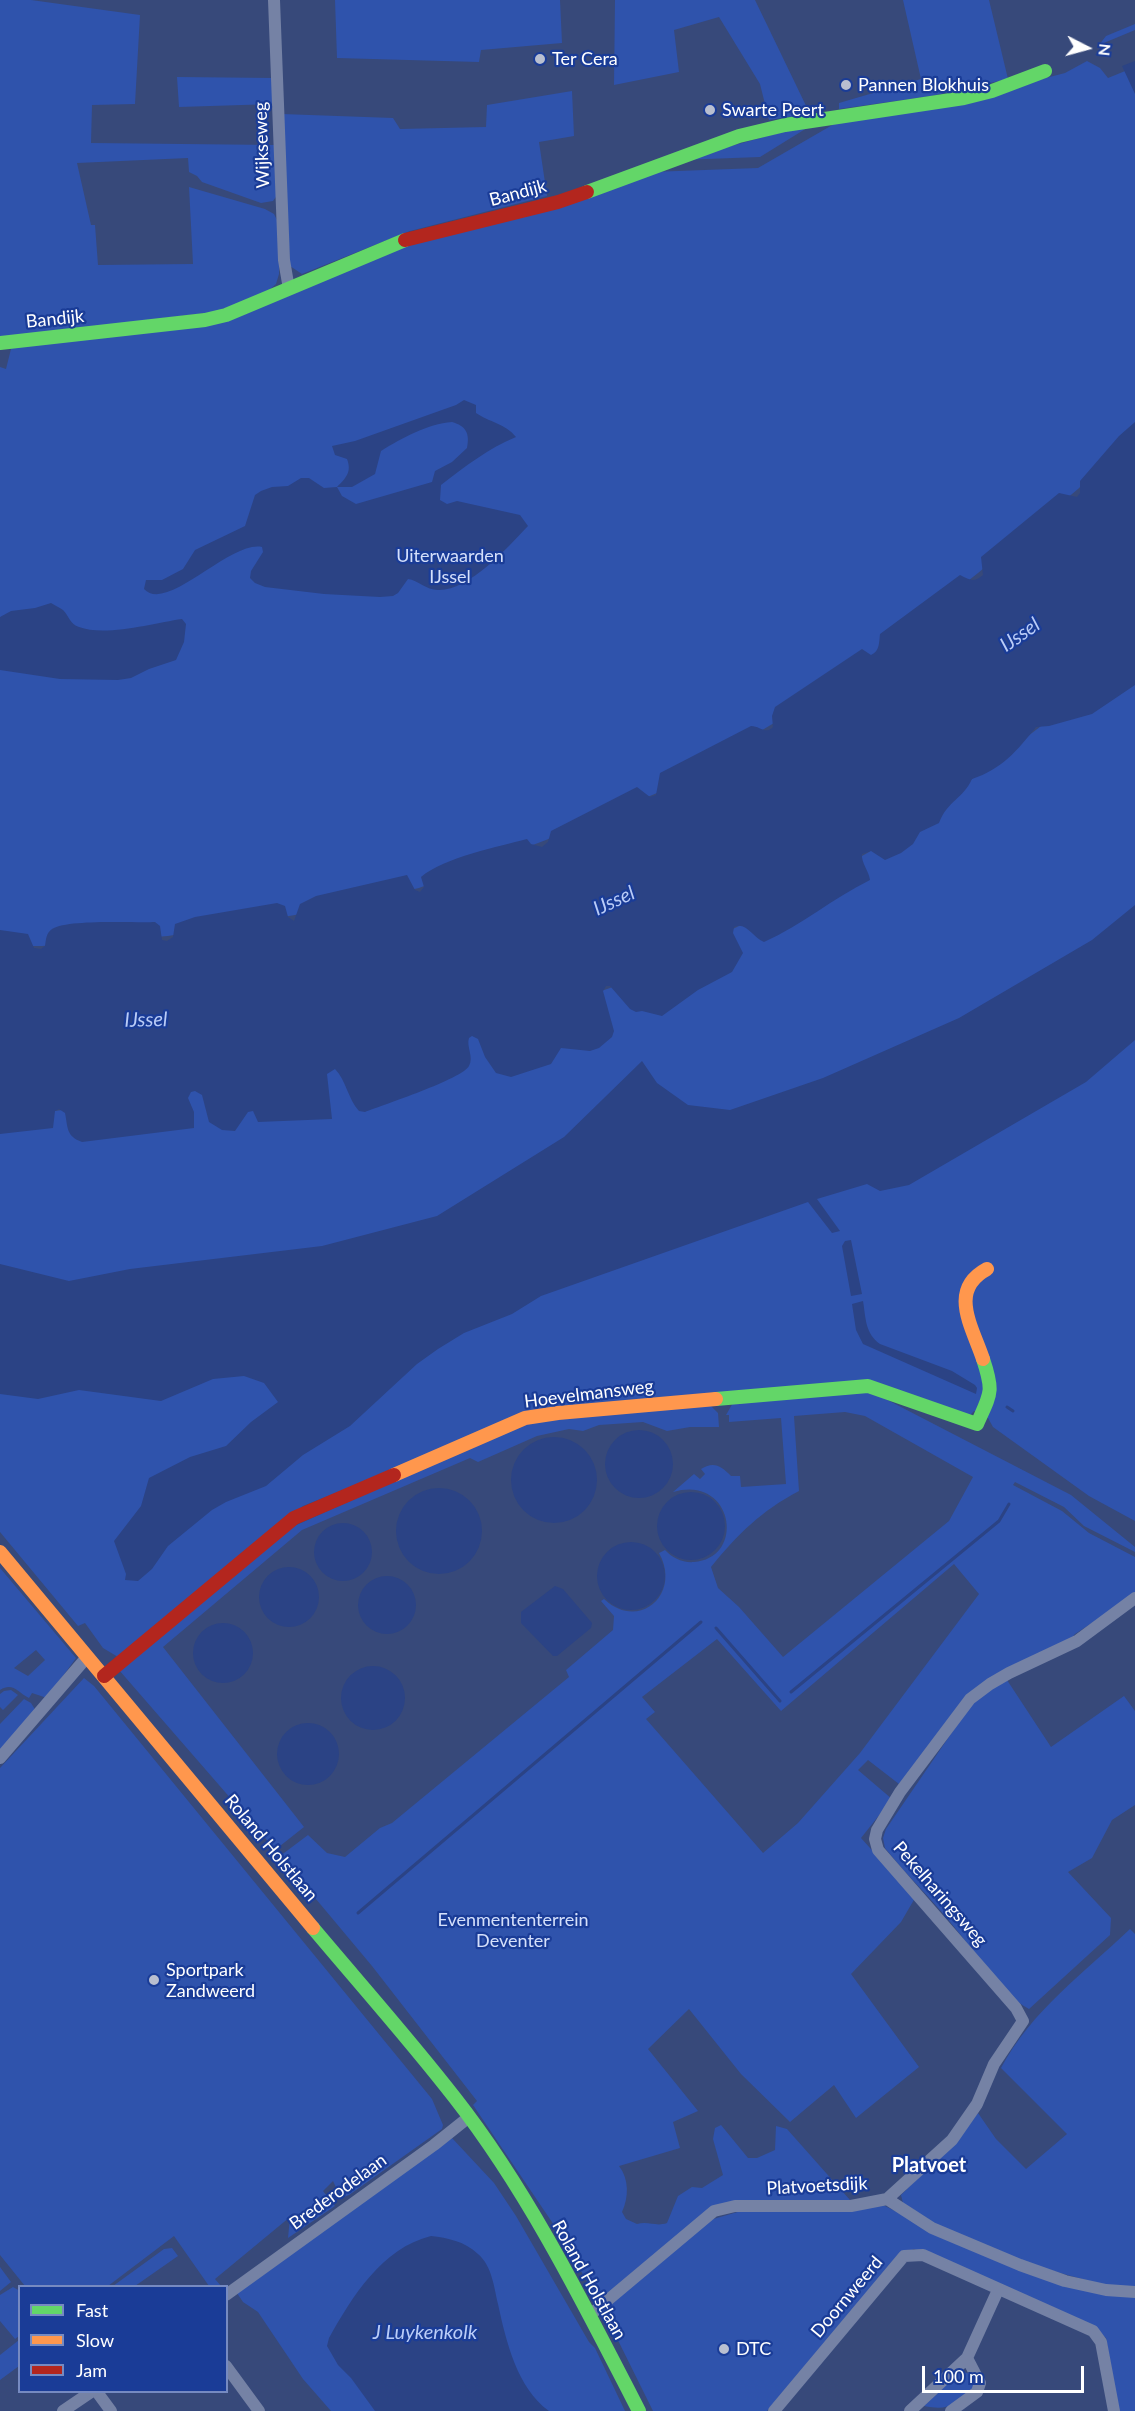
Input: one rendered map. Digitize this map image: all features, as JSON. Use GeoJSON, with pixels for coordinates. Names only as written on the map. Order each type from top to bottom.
{"type":"FeatureCollection","features":[{"type":"Feature","properties":{"kind":"street","name":"Wijkseweg"},"geometry":{"type":"LineString","coordinates":[[274,0],[284,260],[289,289]]}},
{"type":"Feature","properties":{"kind":"street","name":"Bandijk"},"geometry":{"type":"LineString","coordinates":[[0,343],[205,320],[226,315],[399,243],[558,202],[738,136],[785,125],[964,98],[992,91],[1046,71]]}},
{"type":"Feature","properties":{"kind":"street","name":"Hoevelmansweg"},"geometry":{"type":"LineString","coordinates":[[104,1676],[294,1518],[525,1418],[558,1413],[868,1386],[977,1424],[988,1400],[991,1384],[965,1306],[964,1296],[971,1278],[987,1269]]}},
{"type":"Feature","properties":{"kind":"street","name":"Roland Holstlaan"},"geometry":{"type":"LineString","coordinates":[[0,1552],[342,1959],[426,2064],[466,2120],[486,2140],[502,2169],[538,2223],[590,2315],[639,2411]]}},
{"type":"Feature","properties":{"kind":"street","name":"Pekelharingsweg"},"geometry":{"type":"LineString","coordinates":[[887,2199],[952,2140],[977,2104],[994,2064],[1023,2021],[1016,2008],[878,1850],[875,1839],[877,1830],[900,1792],[970,1699],[1009,1673],[1077,1641],[1135,1598]]}},
{"type":"Feature","properties":{"kind":"street"},"geometry":{"type":"LineString","coordinates":[[0,1758],[87,1656]]}},
{"type":"Feature","properties":{"kind":"street","name":"Brederodelaan"},"geometry":{"type":"LineString","coordinates":[[228,2294],[466,2120]]}},
{"type":"Feature","properties":{"kind":"street","name":"Platvoetsdijk"},"geometry":{"type":"LineString","coordinates":[[590,2315],[714,2211],[735,2206],[851,2206],[887,2199],[932,2228],[1020,2265],[1065,2281],[1106,2290],[1135,2292]]}},
{"type":"Feature","properties":{"kind":"street","name":"Doornweerd"},"geometry":{"type":"LineString","coordinates":[[774,2411],[904,2256],[923,2255],[1094,2331],[1101,2342],[1114,2411]]}},
{"type":"Feature","properties":{"kind":"street"},"geometry":{"type":"LineString","coordinates":[[917,2409],[967,2358],[999,2290]]}},
{"type":"Feature","properties":{"kind":"street"},"geometry":{"type":"LineString","coordinates":[[951,2411],[977,2392],[980,2383],[967,2358]]}},
{"type":"Feature","properties":{"kind":"street"},"geometry":{"type":"LineString","coordinates":[[228,2369],[259,2411]]}},
{"type":"Feature","properties":{"kind":"street"},"geometry":{"type":"LineString","coordinates":[[63,2411],[79,2406],[89,2393]]}},
{"type":"Feature","properties":{"kind":"street"},"geometry":{"type":"LineString","coordinates":[[98,2393],[111,2411]]}},
{"type":"Feature","properties":{"kind":"green space"},"geometry":{"type":"Polygon","coordinates":[[[0,0],[31,0],[140,15],[135,104],[92,105],[91,143],[275,145],[278,194],[273,201],[261,203],[202,182],[189,172],[188,158],[77,163],[91,225],[95,225],[98,265],[193,264],[189,187],[265,209],[274,214],[279,224],[279,274],[276,284],[267,292],[222,311],[0,338],[0,0]]]}},
{"type":"Feature","properties":{"kind":"green space"},"geometry":{"type":"Polygon","coordinates":[[[335,0],[560,0],[562,43],[481,50],[479,62],[337,58],[335,0]]]}},
{"type":"Feature","properties":{"kind":"green space"},"geometry":{"type":"Polygon","coordinates":[[[615,0],[755,0],[810,114],[769,120],[760,84],[719,17],[674,30],[679,72],[614,85],[615,0]]]}},
{"type":"Feature","properties":{"kind":"green space"},"geometry":{"type":"Polygon","coordinates":[[[903,0],[989,0],[1008,79],[931,96],[839,109],[839,103],[921,79],[903,0]]]}},
{"type":"Feature","properties":{"kind":"green space"},"geometry":{"type":"Polygon","coordinates":[[[1135,24],[1135,30],[1099,45],[1106,36],[1135,24]]]}},
{"type":"Feature","properties":{"kind":"green space","name":"Uiterwaarden IJssel"},"geometry":{"type":"Polygon","coordinates":[[[1087,61],[1100,68],[1108,78],[1135,67],[1135,433],[1078,489],[978,573],[876,654],[774,723],[657,793],[546,840],[419,888],[295,915],[168,936],[42,946],[0,946],[0,367],[6,369],[12,345],[170,328],[394,248],[651,172],[758,168],[841,120],[1015,86],[1065,73],[1087,61]]]}},
{"type":"Feature","properties":{"kind":"green space"},"geometry":{"type":"Polygon","coordinates":[[[177,77],[274,78],[274,104],[179,107],[177,77]]]}},
{"type":"Feature","properties":{"kind":"green space"},"geometry":{"type":"Polygon","coordinates":[[[572,91],[574,136],[539,142],[547,196],[410,231],[302,274],[290,266],[282,114],[393,118],[400,129],[486,127],[487,105],[572,91]]]}},
{"type":"Feature","properties":{"kind":"green space"},"geometry":{"type":"Polygon","coordinates":[[[815,123],[760,157],[680,160],[815,123]]]}},
{"type":"Feature","properties":{"kind":"green space"},"geometry":{"type":"Polygon","coordinates":[[[1135,654],[1135,1521],[1089,1496],[993,1427],[988,1418],[974,1411],[968,1417],[880,1386],[545,1409],[303,1506],[118,1657],[103,1648],[85,1623],[78,1626],[0,1532],[0,1110],[55,1111],[197,1090],[472,1035],[610,988],[739,926],[869,852],[972,779],[1135,654]]]}},
{"type":"Feature","properties":{"kind":"green space","name":"Evenmententerrein Deventer"},"geometry":{"type":"Polygon","coordinates":[[[872,1392],[1071,1495],[1135,1547],[1135,1552],[1084,1526],[1064,1507],[1015,1482],[1013,1485],[1062,1511],[1089,1533],[1135,1557],[1135,1595],[1075,1634],[1065,1646],[996,1675],[899,1784],[868,1760],[858,1770],[892,1799],[861,1838],[915,1898],[901,1922],[851,1974],[919,2067],[856,2118],[834,2085],[790,2122],[741,2074],[689,2009],[648,2049],[698,2111],[673,2122],[680,2148],[619,2166],[626,2182],[627,2194],[622,2212],[626,2219],[637,2224],[667,2223],[678,2196],[692,2187],[702,2188],[723,2175],[713,2139],[715,2128],[721,2125],[748,2158],[757,2158],[775,2150],[776,2126],[787,2129],[850,2200],[737,2200],[598,2301],[560,2234],[473,2105],[477,2101],[372,1966],[280,1856],[308,1835],[327,1853],[345,1857],[380,1828],[392,1823],[569,1677],[566,1670],[613,1630],[614,1616],[601,1601],[604,1599],[617,1608],[631,1612],[643,1610],[653,1604],[661,1594],[665,1582],[665,1568],[659,1553],[665,1550],[678,1559],[694,1562],[711,1557],[722,1547],[726,1533],[726,1519],[720,1505],[709,1495],[693,1490],[673,1492],[694,1474],[700,1479],[705,1474],[701,1469],[714,1465],[721,1467],[731,1476],[740,1476],[741,1487],[786,1484],[781,1418],[729,1422],[729,1415],[726,1415],[734,1401],[872,1392]],[[845,1412],[794,1416],[799,1491],[751,1524],[711,1567],[718,1588],[739,1607],[783,1657],[949,1521],[973,1477],[865,1416],[845,1412]],[[954,1564],[781,1711],[717,1639],[642,1697],[655,1712],[646,1719],[763,1853],[798,1823],[860,1753],[979,1594],[954,1564]]]}},
{"type":"Feature","properties":{"kind":"green space"},"geometry":{"type":"Polygon","coordinates":[[[709,1404],[718,1413],[719,1427],[690,1427],[667,1431],[643,1422],[599,1425],[583,1431],[569,1429],[537,1436],[478,1462],[470,1458],[302,1530],[163,1647],[304,1827],[280,1846],[272,1846],[119,1670],[281,1532],[523,1423],[709,1404]]]}},
{"type":"Feature","properties":{"kind":"green space"},"geometry":{"type":"Polygon","coordinates":[[[0,1568],[76,1658],[47,1698],[32,1693],[29,1698],[12,1687],[0,1690],[0,1568]],[[36,1650],[14,1668],[28,1676],[45,1660],[36,1650]]]}},
{"type":"Feature","properties":{"kind":"green space","name":"Sportpark Zandweerd"},"geometry":{"type":"Polygon","coordinates":[[[84,1678],[94,1686],[432,2099],[443,2125],[442,2129],[349,2195],[341,2198],[333,2181],[323,2191],[335,2206],[288,2238],[290,2217],[215,2279],[220,2285],[208,2285],[174,2236],[109,2285],[24,2285],[0,2255],[0,1768],[84,1678]]]}},
{"type":"Feature","properties":{"kind":"green space"},"geometry":{"type":"Polygon","coordinates":[[[1007,1680],[1051,1747],[1124,1696],[1135,1711],[1135,1805],[1112,1820],[1092,1858],[1068,1872],[1111,1918],[1110,1935],[1029,2009],[999,1984],[947,1918],[885,1848],[883,1838],[886,1829],[970,1706],[989,1689],[1007,1680]]]}},
{"type":"Feature","properties":{"kind":"green space"},"geometry":{"type":"Polygon","coordinates":[[[11,1690],[18,1695],[3,1710],[0,1707],[0,1694],[11,1690]]]}},
{"type":"Feature","properties":{"kind":"green space"},"geometry":{"type":"Polygon","coordinates":[[[24,1699],[31,1703],[36,1711],[0,1753],[0,1724],[24,1699]]]}},
{"type":"Feature","properties":{"kind":"green space"},"geometry":{"type":"Polygon","coordinates":[[[1130,1929],[1135,1934],[1135,2287],[1115,2288],[1042,2268],[951,2234],[903,2203],[901,2195],[964,2132],[978,2113],[996,2139],[1026,2169],[1067,2134],[1001,2068],[1043,2010],[1130,1929]]]}},
{"type":"Feature","properties":{"kind":"green space"},"geometry":{"type":"Polygon","coordinates":[[[452,2138],[494,2183],[516,2216],[589,2342],[595,2348],[625,2411],[331,2411],[303,2379],[258,2312],[243,2302],[237,2293],[452,2138]]]}},
{"type":"Feature","properties":{"kind":"green space","name":"DTC"},"geometry":{"type":"Polygon","coordinates":[[[885,2206],[984,2255],[1135,2294],[1135,2411],[1119,2411],[1106,2338],[1099,2332],[914,2249],[902,2255],[767,2411],[653,2411],[603,2310],[710,2220],[748,2209],[885,2206]]]}},
{"type":"Feature","properties":{"kind":"green space"},"geometry":{"type":"Polygon","coordinates":[[[172,2248],[178,2256],[136,2285],[114,2285],[164,2249],[172,2248]]]}},
{"type":"Feature","properties":{"kind":"green space"},"geometry":{"type":"Polygon","coordinates":[[[0,2267],[11,2282],[0,2291],[0,2267]]]}},
{"type":"Feature","properties":{"kind":"green space"},"geometry":{"type":"Polygon","coordinates":[[[13,2287],[18,2290],[18,2337],[15,2339],[0,2321],[0,2295],[13,2287]]]}},
{"type":"Feature","properties":{"kind":"green space"},"geometry":{"type":"Polygon","coordinates":[[[18,2341],[18,2367],[0,2380],[0,2355],[18,2341]]]}},
{"type":"Feature","properties":{"kind":"green space"},"geometry":{"type":"Polygon","coordinates":[[[961,2371],[970,2374],[975,2379],[973,2390],[950,2406],[939,2408],[924,2406],[961,2371]]]}},
{"type":"Feature","properties":{"kind":"water"},"geometry":{"type":"Polygon","coordinates":[[[1135,61],[1135,94],[1122,66],[1135,61]]]}},
{"type":"Feature","properties":{"kind":"water"},"geometry":{"type":"Polygon","coordinates":[[[464,400],[476,405],[476,413],[507,429],[516,437],[486,452],[441,485],[440,500],[447,504],[457,501],[520,515],[528,526],[487,567],[462,584],[438,590],[408,579],[398,593],[393,596],[380,597],[324,594],[265,587],[250,578],[251,571],[263,552],[262,547],[249,548],[233,554],[168,592],[154,594],[144,589],[146,580],[162,580],[183,569],[195,550],[245,526],[255,495],[261,491],[272,487],[288,486],[301,478],[309,478],[324,488],[337,487],[347,475],[349,468],[347,459],[335,455],[332,446],[355,441],[456,405],[464,400]],[[452,422],[433,426],[406,437],[381,451],[375,474],[352,487],[337,487],[342,496],[356,504],[432,482],[435,471],[452,462],[467,448],[466,431],[452,422]]]}},
{"type":"Feature","properties":{"kind":"water","name":"IJssel"},"geometry":{"type":"Polygon","coordinates":[[[1135,422],[1135,685],[1092,714],[1049,726],[1036,727],[1008,758],[992,770],[972,779],[947,809],[939,823],[920,832],[913,844],[901,853],[885,860],[871,851],[862,854],[870,880],[791,928],[764,942],[742,926],[734,927],[733,933],[743,953],[732,972],[698,990],[662,1016],[630,1009],[610,986],[606,986],[603,991],[614,1031],[612,1037],[599,1048],[590,1051],[561,1048],[551,1064],[511,1077],[496,1073],[485,1057],[478,1039],[472,1036],[468,1041],[470,1063],[463,1071],[438,1084],[365,1112],[359,1111],[355,1106],[335,1069],[327,1074],[332,1119],[258,1122],[253,1111],[248,1112],[235,1131],[222,1130],[209,1122],[202,1095],[195,1091],[191,1092],[188,1098],[194,1112],[194,1128],[82,1142],[70,1134],[65,1113],[59,1109],[55,1111],[53,1128],[0,1134],[0,930],[28,934],[34,948],[41,949],[45,946],[50,931],[60,926],[86,923],[155,922],[160,926],[162,940],[167,941],[173,937],[175,924],[195,917],[277,903],[285,906],[288,917],[294,921],[300,904],[316,896],[407,875],[415,890],[420,892],[424,887],[421,877],[457,858],[527,839],[531,844],[542,847],[548,842],[551,831],[637,787],[650,797],[656,795],[660,773],[751,726],[765,730],[773,727],[772,716],[775,707],[862,649],[871,655],[874,653],[880,634],[960,575],[972,580],[980,578],[983,575],[981,557],[1059,493],[1077,497],[1080,493],[1080,481],[1119,436],[1135,422]]]}},
{"type":"Feature","properties":{"kind":"water"},"geometry":{"type":"Polygon","coordinates":[[[51,603],[63,610],[76,626],[90,630],[116,630],[182,619],[186,624],[184,642],[176,660],[131,678],[118,680],[60,679],[0,670],[0,617],[11,611],[51,603]]]}},
{"type":"Feature","properties":{"kind":"water"},"geometry":{"type":"Polygon","coordinates":[[[1135,905],[1135,1040],[1086,1082],[909,1185],[880,1191],[867,1184],[817,1199],[840,1231],[832,1233],[808,1202],[541,1296],[512,1314],[464,1333],[417,1364],[350,1426],[303,1455],[266,1486],[212,1510],[168,1546],[152,1569],[138,1581],[125,1580],[126,1574],[114,1541],[141,1506],[149,1478],[190,1457],[226,1446],[251,1422],[278,1402],[264,1383],[244,1376],[213,1379],[161,1401],[79,1390],[38,1399],[0,1394],[0,1264],[69,1281],[130,1269],[322,1246],[437,1216],[564,1137],[642,1061],[657,1083],[688,1105],[730,1110],[823,1078],[959,1018],[1092,940],[1135,905]]]}},
{"type":"Feature","properties":{"kind":"water"},"geometry":{"type":"Polygon","coordinates":[[[851,1240],[862,1294],[851,1296],[842,1246],[845,1241],[851,1240]]]}},
{"type":"Feature","properties":{"kind":"water"},"geometry":{"type":"Polygon","coordinates":[[[863,1301],[869,1330],[875,1340],[880,1344],[952,1371],[975,1385],[976,1394],[863,1344],[856,1330],[852,1304],[863,1301]]]}},
{"type":"Feature","properties":{"kind":"water"},"geometry":{"type":"Polygon","coordinates":[[[639,1430],[652,1433],[663,1440],[670,1451],[673,1464],[670,1477],[663,1488],[652,1495],[639,1498],[626,1495],[615,1488],[608,1477],[605,1464],[608,1451],[615,1440],[626,1433],[639,1430]]]}},
{"type":"Feature","properties":{"kind":"water"},"geometry":{"type":"Polygon","coordinates":[[[554,1437],[578,1444],[590,1456],[597,1480],[590,1504],[578,1516],[554,1523],[530,1516],[518,1504],[511,1480],[518,1456],[530,1444],[554,1437]]]}},
{"type":"Feature","properties":{"kind":"water"},"geometry":{"type":"Polygon","coordinates":[[[439,1488],[455,1492],[469,1501],[478,1515],[482,1531],[478,1547],[469,1561],[455,1570],[439,1574],[423,1570],[409,1561],[400,1547],[396,1531],[400,1515],[409,1501],[423,1492],[439,1488]]]}},
{"type":"Feature","properties":{"kind":"water"},"geometry":{"type":"Polygon","coordinates":[[[691,1492],[704,1495],[715,1502],[722,1513],[725,1526],[722,1539],[715,1550],[704,1557],[691,1560],[678,1557],[667,1550],[660,1539],[657,1526],[660,1513],[667,1502],[678,1495],[691,1492]]]}},
{"type":"Feature","properties":{"kind":"water"},"geometry":{"type":"Polygon","coordinates":[[[337,1523],[349,1523],[364,1531],[372,1546],[372,1558],[364,1573],[349,1581],[337,1581],[322,1573],[314,1558],[314,1546],[322,1531],[337,1523]]]}},
{"type":"Feature","properties":{"kind":"water"},"geometry":{"type":"Polygon","coordinates":[[[631,1542],[644,1545],[655,1552],[662,1563],[665,1576],[662,1589],[655,1600],[644,1607],[631,1610],[618,1607],[607,1600],[600,1589],[597,1576],[600,1563],[607,1552],[618,1545],[631,1542]]]}},
{"type":"Feature","properties":{"kind":"water"},"geometry":{"type":"Polygon","coordinates":[[[289,1567],[310,1576],[319,1597],[310,1618],[289,1627],[268,1618],[259,1597],[268,1576],[289,1567]]]}},
{"type":"Feature","properties":{"kind":"water"},"geometry":{"type":"Polygon","coordinates":[[[381,1576],[393,1576],[408,1584],[416,1599],[416,1611],[408,1626],[393,1634],[381,1634],[366,1626],[358,1611],[358,1599],[366,1584],[381,1576]]]}},
{"type":"Feature","properties":{"kind":"water"},"geometry":{"type":"Polygon","coordinates":[[[555,1586],[563,1589],[592,1623],[591,1628],[557,1656],[553,1656],[521,1623],[521,1612],[555,1586]]]}},
{"type":"Feature","properties":{"kind":"water"},"geometry":{"type":"Polygon","coordinates":[[[223,1623],[244,1632],[253,1653],[244,1674],[223,1683],[202,1674],[193,1653],[202,1632],[223,1623]]]}},
{"type":"Feature","properties":{"kind":"water"},"geometry":{"type":"Polygon","coordinates":[[[367,1666],[379,1666],[396,1675],[403,1686],[405,1698],[403,1710],[396,1721],[379,1730],[367,1730],[355,1725],[346,1716],[341,1704],[341,1692],[346,1680],[355,1671],[367,1666]]]}},
{"type":"Feature","properties":{"kind":"water"},"geometry":{"type":"Polygon","coordinates":[[[302,1723],[314,1723],[330,1732],[337,1742],[339,1754],[337,1766],[330,1776],[314,1785],[302,1785],[291,1780],[282,1771],[277,1760],[277,1748],[282,1737],[291,1728],[302,1723]]]}},
{"type":"Feature","properties":{"kind":"water","name":"J Luykenkolk"},"geometry":{"type":"Polygon","coordinates":[[[431,2236],[461,2243],[483,2259],[492,2277],[514,2363],[529,2390],[549,2411],[375,2411],[351,2378],[338,2365],[327,2346],[329,2338],[358,2291],[383,2263],[398,2251],[413,2242],[431,2236]]]}},
{"type":"Feature","properties":{"kind":"waterway"},"geometry":{"type":"LineString","coordinates":[[1007,1407],[1013,1411]]}},
{"type":"Feature","properties":{"kind":"waterway"},"geometry":{"type":"LineString","coordinates":[[791,1692],[999,1521],[1009,1504]]}},
{"type":"Feature","properties":{"kind":"waterway"},"geometry":{"type":"LineString","coordinates":[[358,1913],[701,1622]]}},
{"type":"Feature","properties":{"kind":"waterway"},"geometry":{"type":"LineString","coordinates":[[716,1628],[780,1701]]}},
{"type":"Feature","properties":{"kind":"traffic: fast"},"geometry":{"type":"LineString","coordinates":[[587,192],[739,136],[785,125],[964,98],[992,91],[1045,71]]}},
{"type":"Feature","properties":{"kind":"traffic: fast"},"geometry":{"type":"LineString","coordinates":[[0,343],[205,320],[226,315],[405,240]]}},
{"type":"Feature","properties":{"kind":"traffic: fast"},"geometry":{"type":"LineString","coordinates":[[716,1399],[868,1386],[977,1424],[988,1399],[990,1386],[983,1359]]}},
{"type":"Feature","properties":{"kind":"traffic: fast"},"geometry":{"type":"LineString","coordinates":[[313,1928],[455,2098],[507,2171],[554,2250],[639,2411]]}},
{"type":"Feature","properties":{"kind":"traffic: slow"},"geometry":{"type":"LineString","coordinates":[[983,1359],[969,1322],[966,1298],[968,1287],[987,1269]]}},
{"type":"Feature","properties":{"kind":"traffic: slow"},"geometry":{"type":"LineString","coordinates":[[394,1475],[525,1418],[716,1399]]}},
{"type":"Feature","properties":{"kind":"traffic: slow"},"geometry":{"type":"LineString","coordinates":[[0,1552],[313,1928]]}},
{"type":"Feature","properties":{"kind":"traffic: jam"},"geometry":{"type":"LineString","coordinates":[[405,240],[558,202],[587,192]]}},
{"type":"Feature","properties":{"kind":"traffic: jam"},"geometry":{"type":"LineString","coordinates":[[104,1676],[294,1518],[394,1475]]}},
{"type":"Feature","properties":{"kind":"place","name":"Ter Cera"},"geometry":{"type":"Point","coordinates":[540,59]}},
{"type":"Feature","properties":{"kind":"place","name":"Pannen Blokhuis"},"geometry":{"type":"Point","coordinates":[846,85]}},
{"type":"Feature","properties":{"kind":"place","name":"Swarte Peert"},"geometry":{"type":"Point","coordinates":[710,110]}},
{"type":"Feature","properties":{"kind":"place","name":"Sportpark Zandweerd"},"geometry":{"type":"Point","coordinates":[154,1980]}},
{"type":"Feature","properties":{"kind":"place","name":"DTC"},"geometry":{"type":"Point","coordinates":[724,2349]}},
{"type":"Feature","properties":{"kind":"district","name":"Platvoet"},"geometry":{"type":"Point","coordinates":[929,2166]}}]}
